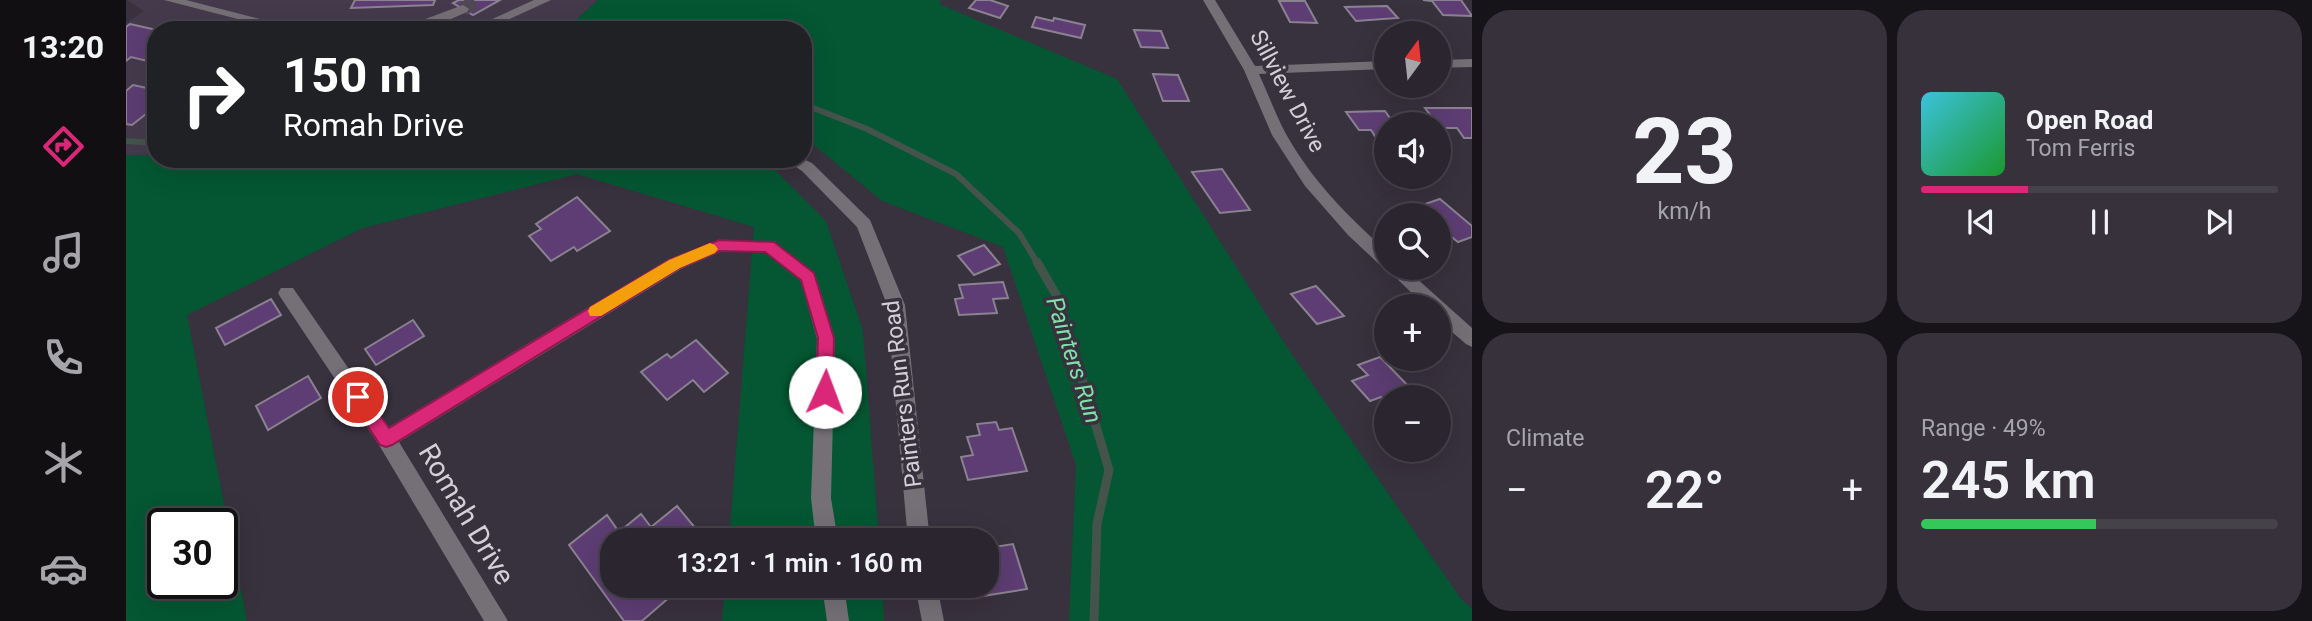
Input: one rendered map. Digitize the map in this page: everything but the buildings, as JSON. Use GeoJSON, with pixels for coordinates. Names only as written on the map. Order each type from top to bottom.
{"type":"FeatureCollection","features":[{"type":"Feature","properties":{"kind":"street"},"geometry":{"type":"LineString","coordinates":[[170,0],[258,21]]}},
{"type":"Feature","properties":{"kind":"street"},"geometry":{"type":"LineString","coordinates":[[495,21],[545,0]]}},
{"type":"Feature","properties":{"kind":"street","name":"Sillview Drive"},"geometry":{"type":"LineString","coordinates":[[1209,0],[1251,70],[1279,135],[1310,182],[1354,232],[1374,250]]}},
{"type":"Feature","properties":{"kind":"street"},"geometry":{"type":"LineString","coordinates":[[432,21],[463,9]]}},
{"type":"Feature","properties":{"kind":"street"},"geometry":{"type":"LineString","coordinates":[[1451,64],[1472,63]]}},
{"type":"Feature","properties":{"kind":"street"},"geometry":{"type":"LineString","coordinates":[[1251,70],[1374,65]]}},
{"type":"Feature","properties":{"kind":"street","name":"Painters Run Road"},"geometry":{"type":"LineString","coordinates":[[808,168],[864,224],[896,305],[918,528]]}},
{"type":"Feature","properties":{"kind":"street","name":"Romah Drive"},"geometry":{"type":"LineString","coordinates":[[386,439],[675,264],[719,246],[768,246],[808,277],[826,338],[821,498],[825,528]]}},
{"type":"Feature","properties":{"kind":"street"},"geometry":{"type":"LineString","coordinates":[[1407,280],[1423,294]]}},
{"type":"Feature","properties":{"kind":"street","name":"Romah Drive"},"geometry":{"type":"LineString","coordinates":[[287,293],[386,439],[497,621]]}},
{"type":"Feature","properties":{"kind":"street"},"geometry":{"type":"LineString","coordinates":[[1451,320],[1472,339]]}},
{"type":"Feature","properties":{"kind":"street"},"geometry":{"type":"LineString","coordinates":[[835,598],[838,621]]}},
{"type":"Feature","properties":{"kind":"street"},"geometry":{"type":"LineString","coordinates":[[928,598],[933,621]]}},
{"type":"Feature","properties":{"kind":"shaded area"},"geometry":{"type":"Polygon","coordinates":[[[126,0],[598,0],[575,21],[147,21],[147,156],[126,155],[126,23],[144,11],[126,0]]]}},
{"type":"Feature","properties":{"kind":"green space"},"geometry":{"type":"Polygon","coordinates":[[[598,0],[941,0],[939,4],[1117,79],[1287,347],[1461,599],[1472,608],[1472,621],[1069,621],[1076,465],[1003,247],[882,201],[812,143],[812,21],[575,21],[598,0]]]}},
{"type":"Feature","properties":{"kind":"green space"},"geometry":{"type":"Polygon","coordinates":[[[126,155],[147,156],[147,168],[772,168],[826,221],[863,331],[878,528],[730,528],[754,227],[577,174],[363,228],[187,315],[225,508],[147,508],[147,599],[238,599],[238,575],[247,621],[126,621],[126,155]]]}},
{"type":"Feature","properties":{"kind":"green space"},"geometry":{"type":"Polygon","coordinates":[[[724,598],[883,598],[884,621],[722,621],[724,598]]]}},
{"type":"Feature","properties":{"kind":"waterway","name":"Painters Run"},"geometry":{"type":"LineString","coordinates":[[812,108],[867,129],[956,174],[1019,233],[1038,264]]}},
{"type":"Feature","properties":{"kind":"waterway","name":"Painters Run"},"geometry":{"type":"LineString","coordinates":[[126,141],[147,142]]}},
{"type":"Feature","properties":{"kind":"waterway","name":"Painters Run"},"geometry":{"type":"LineString","coordinates":[[1037,262],[1058,298],[1109,470],[1097,524],[1094,621]]}},
{"type":"Feature","properties":{"kind":"tunnel"},"geometry":{"type":"LineString","coordinates":[[463,9],[479,0]]}},
{"type":"Feature","properties":{"kind":"slow traffic"},"geometry":{"type":"LineString","coordinates":[[596,311],[675,264],[710,249]]}},
{"type":"Feature","properties":{"kind":"route"},"geometry":{"type":"LineString","coordinates":[[358,397],[386,439],[675,264],[719,246],[768,246],[808,277],[826,338],[825,392]]}}]}
